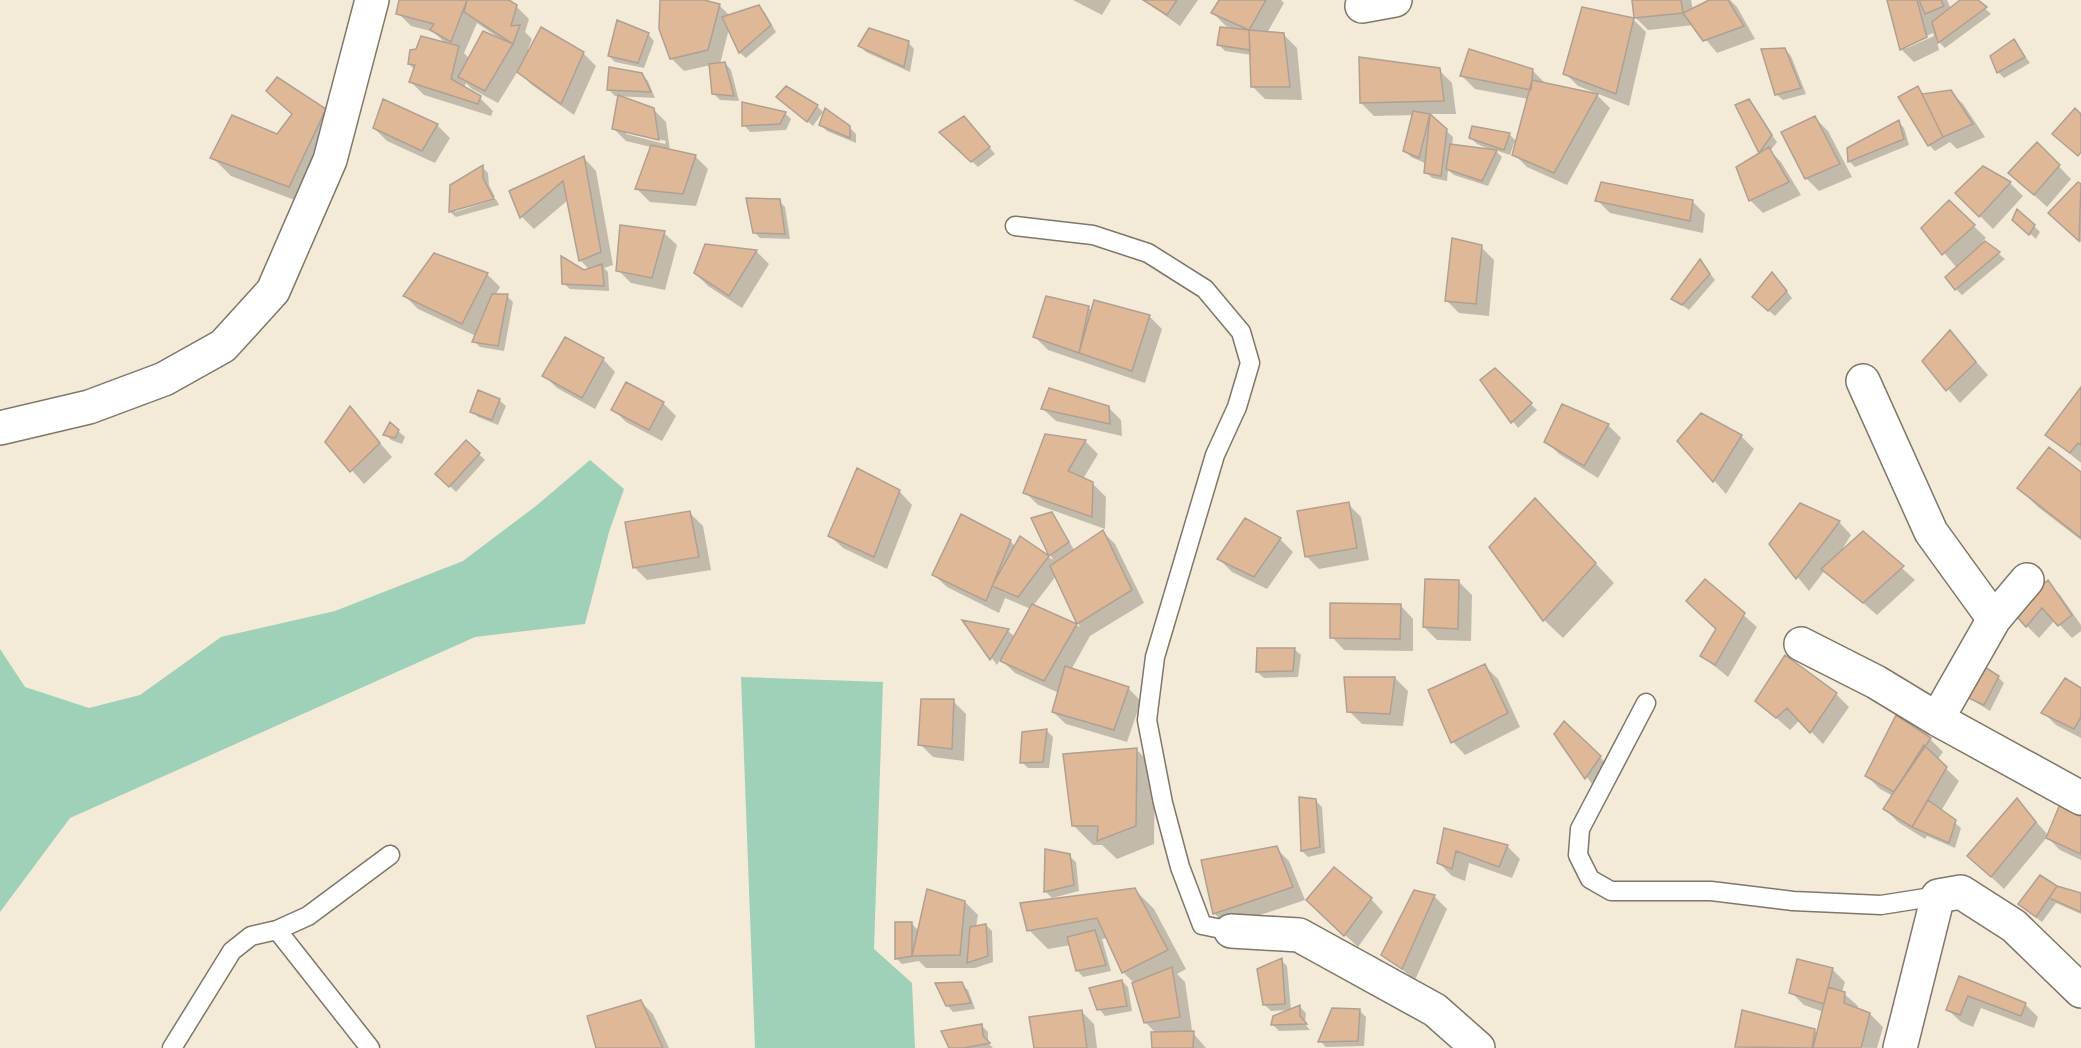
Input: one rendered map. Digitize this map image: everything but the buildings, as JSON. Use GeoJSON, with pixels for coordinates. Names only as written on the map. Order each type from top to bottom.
{"type":"FeatureCollection","features":[{"type":"Feature","properties":{"kind":"street"},"geometry":{"type":"LineString","coordinates":[[0,428],[89,407],[164,380],[223,346],[273,291],[330,160],[372,0]]}},
{"type":"Feature","properties":{"kind":"street"},"geometry":{"type":"LineString","coordinates":[[1362,6],[1395,0]]}},
{"type":"Feature","properties":{"kind":"street"},"geometry":{"type":"LineString","coordinates":[[1863,381],[1931,532],[1994,619]]}},
{"type":"Feature","properties":{"kind":"street"},"geometry":{"type":"LineString","coordinates":[[1937,719],[1994,619],[2027,580]]}},
{"type":"Feature","properties":{"kind":"street"},"geometry":{"type":"LineString","coordinates":[[1801,644],[1876,682],[1937,719],[2081,798]]}},
{"type":"Feature","properties":{"kind":"street"},"geometry":{"type":"LineString","coordinates":[[1900,1048],[1938,896],[1961,891],[2014,926],[2081,991]]}},
{"type":"Feature","properties":{"kind":"street"},"geometry":{"type":"LineString","coordinates":[[1232,932],[1299,935],[1435,1010],[1478,1048]]}},
{"type":"Feature","properties":{"kind":"lane"},"geometry":{"type":"LineString","coordinates":[[1014,226],[1093,235],[1148,253],[1204,289],[1241,332],[1250,363],[1237,407],[1215,455],[1155,657],[1147,720],[1163,803],[1177,856],[1202,925],[1232,932]]}},
{"type":"Feature","properties":{"kind":"lane"},"geometry":{"type":"LineString","coordinates":[[1646,703],[1580,829],[1578,855],[1590,879],[1611,891],[1712,891],[1793,901],[1881,905],[1938,896]]}},
{"type":"Feature","properties":{"kind":"lane"},"geometry":{"type":"LineString","coordinates":[[172,1048],[232,951],[251,936],[277,930],[308,915],[390,855]]}},
{"type":"Feature","properties":{"kind":"lane"},"geometry":{"type":"LineString","coordinates":[[277,930],[370,1048]]}},
{"type":"Feature","properties":{"kind":"green space"},"geometry":{"type":"Polygon","coordinates":[[[590,460],[624,489],[609,532],[585,624],[475,637],[70,818],[0,912],[0,649],[25,687],[89,708],[140,695],[221,637],[335,611],[463,561],[536,506],[590,460]]]}},
{"type":"Feature","properties":{"kind":"green space"},"geometry":{"type":"Polygon","coordinates":[[[741,677],[883,682],[874,949],[912,983],[915,1048],[755,1048],[741,677]]]}}]}
